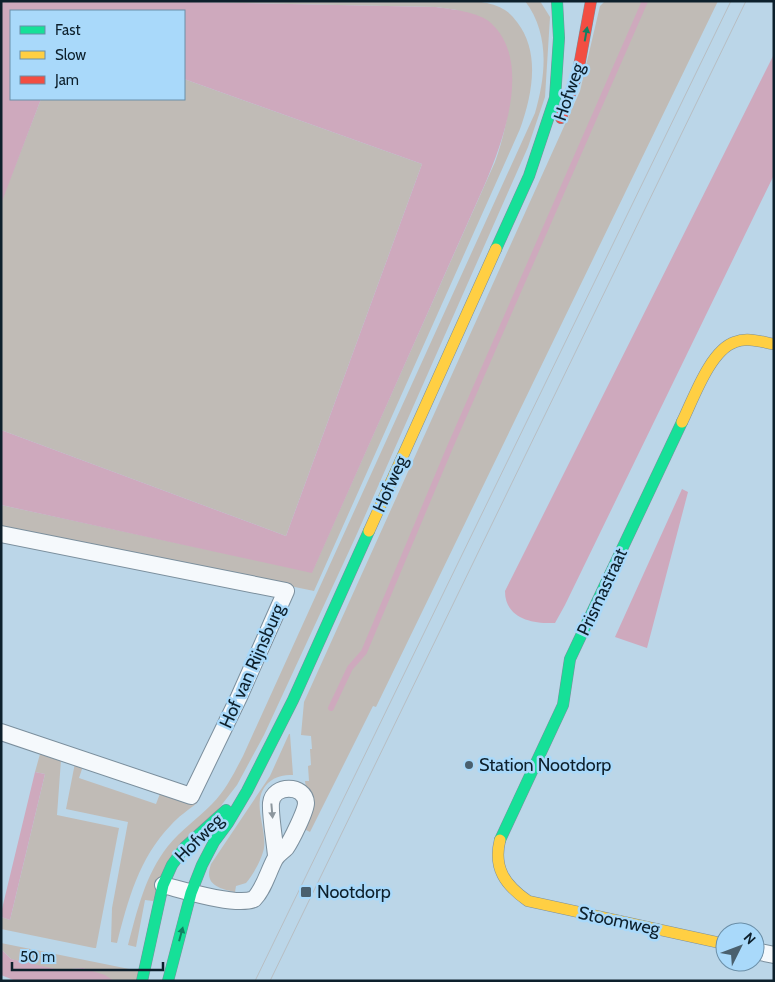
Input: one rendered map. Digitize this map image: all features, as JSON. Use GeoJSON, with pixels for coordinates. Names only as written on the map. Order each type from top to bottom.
{"type":"FeatureCollection","features":[{"type":"Feature","properties":{"kind":"main road","name":"Hofweg"},"geometry":{"type":"LineString","coordinates":[[168,981],[191,894],[202,865],[214,842],[228,823],[247,790],[300,684],[529,176],[555,98],[561,2]]}},
{"type":"Feature","properties":{"kind":"main road","name":"Hofweg"},"geometry":{"type":"LineString","coordinates":[[529,176],[553,135],[578,72],[586,2]]}},
{"type":"Feature","properties":{"kind":"main road","name":"Prismastraat"},"geometry":{"type":"LineString","coordinates":[[515,892],[502,872],[497,855],[501,836],[564,705],[570,659],[706,372],[716,357],[732,341],[748,338],[774,344]]}},
{"type":"Feature","properties":{"kind":"main road","name":"Hofweg"},"geometry":{"type":"LineString","coordinates":[[142,981],[163,884],[172,865],[185,847],[247,790]]}},
{"type":"Feature","properties":{"kind":"main road","name":"Stoomweg"},"geometry":{"type":"LineString","coordinates":[[515,892],[528,901],[544,905],[715,942]]}},
{"type":"Feature","properties":{"kind":"street","name":"Hof van Rijnsburg"},"geometry":{"type":"LineString","coordinates":[[1,534],[286,591],[239,697],[191,796],[1,732]]}},
{"type":"Feature","properties":{"kind":"street"},"geometry":{"type":"LineString","coordinates":[[163,884],[191,894],[240,902],[249,901],[257,896],[276,856]]}},
{"type":"Feature","properties":{"kind":"shaded area"},"geometry":{"type":"Polygon","coordinates":[[[1,1],[142,1],[436,7],[465,12],[486,19],[504,39],[510,59],[512,80],[510,102],[506,124],[492,166],[312,573],[1,505],[1,430],[286,536],[422,164],[185,79],[185,10],[10,10],[10,100],[41,100],[1,204],[1,1]]]}},
{"type":"Feature","properties":{"kind":"shaded area"},"geometry":{"type":"Polygon","coordinates":[[[142,1],[477,1],[497,6],[509,13],[525,34],[529,47],[532,61],[531,88],[520,129],[314,591],[1,526],[1,505],[312,572],[495,162],[507,116],[511,69],[457,10],[436,7],[142,1]]]}},
{"type":"Feature","properties":{"kind":"shaded area"},"geometry":{"type":"Polygon","coordinates":[[[525,1],[540,1],[550,17],[545,97],[528,147],[356,536],[264,735],[237,785],[153,901],[145,900],[136,947],[128,945],[143,894],[160,857],[178,835],[217,799],[243,756],[535,113],[542,84],[544,55],[539,27],[525,1]]]}},
{"type":"Feature","properties":{"kind":"shaded area"},"geometry":{"type":"Polygon","coordinates":[[[605,1],[718,1],[376,707],[373,706],[310,832],[304,829],[305,781],[309,781],[308,766],[311,765],[310,749],[312,749],[311,736],[301,735],[304,702],[580,91],[600,6],[605,1]]]}},
{"type":"Feature","properties":{"kind":"shaded area"},"geometry":{"type":"Polygon","coordinates":[[[774,54],[774,175],[555,623],[530,621],[522,618],[510,608],[506,600],[505,591],[774,54]]]}},
{"type":"Feature","properties":{"kind":"shaded area"},"geometry":{"type":"Polygon","coordinates":[[[185,79],[422,164],[286,536],[1,430],[1,202],[41,100],[185,100],[185,79]]]}},
{"type":"Feature","properties":{"kind":"shaded area"},"geometry":{"type":"Polygon","coordinates":[[[682,489],[688,492],[647,648],[615,637],[682,489]]]}},
{"type":"Feature","properties":{"kind":"shaded area"},"geometry":{"type":"Polygon","coordinates":[[[289,734],[293,775],[280,776],[268,783],[260,798],[264,848],[259,862],[246,883],[236,886],[235,892],[218,887],[211,881],[209,876],[211,864],[270,776],[289,734]]]}},
{"type":"Feature","properties":{"kind":"shaded area"},"geometry":{"type":"Polygon","coordinates":[[[40,754],[61,760],[57,815],[119,828],[96,948],[1,929],[1,917],[10,920],[45,774],[35,772],[40,754]]]}},
{"type":"Feature","properties":{"kind":"shaded area"},"geometry":{"type":"Polygon","coordinates":[[[75,763],[83,766],[79,778],[156,804],[161,791],[197,803],[174,822],[151,851],[130,895],[117,943],[111,942],[112,908],[128,822],[66,809],[75,763]]]}},
{"type":"Feature","properties":{"kind":"shaded area"},"geometry":{"type":"Polygon","coordinates":[[[35,772],[45,774],[10,920],[1,917],[1,913],[35,772]]]}},
{"type":"Feature","properties":{"kind":"shaded area"},"geometry":{"type":"Polygon","coordinates":[[[1,943],[139,971],[137,981],[114,981],[83,968],[60,970],[36,966],[11,959],[1,949],[1,943]]]}},
{"type":"Feature","properties":{"kind":"shaded area"},"geometry":{"type":"Polygon","coordinates":[[[1,949],[11,959],[60,970],[83,968],[105,975],[114,981],[16,981],[1,975],[1,949]]]}},
{"type":"Feature","properties":{"kind":"waterway"},"geometry":{"type":"LineString","coordinates":[[331,708],[350,668],[364,652],[450,447],[645,1]]}},
{"type":"Feature","properties":{"kind":"tram line"},"geometry":{"type":"LineString","coordinates":[[255,981],[731,1]]}},
{"type":"Feature","properties":{"kind":"tram line"},"geometry":{"type":"LineString","coordinates":[[270,981],[746,1]]}},
{"type":"Feature","properties":{"kind":"traffic: fast"},"geometry":{"type":"LineString","coordinates":[[496,249],[529,176],[555,98],[559,38],[557,1]]}},
{"type":"Feature","properties":{"kind":"traffic: fast"},"geometry":{"type":"LineString","coordinates":[[500,840],[563,705],[570,659],[682,422]]}},
{"type":"Feature","properties":{"kind":"traffic: fast"},"geometry":{"type":"LineString","coordinates":[[168,981],[191,893],[202,865],[214,842],[247,791],[293,700],[369,531]]}},
{"type":"Feature","properties":{"kind":"traffic: fast"},"geometry":{"type":"LineString","coordinates":[[142,981],[163,885],[172,865],[185,847],[226,810]]}},
{"type":"Feature","properties":{"kind":"traffic: slow"},"geometry":{"type":"LineString","coordinates":[[369,531],[496,249]]}},
{"type":"Feature","properties":{"kind":"traffic: slow"},"geometry":{"type":"LineString","coordinates":[[682,422],[710,365],[726,347],[744,340],[774,344]]}},
{"type":"Feature","properties":{"kind":"traffic: slow"},"geometry":{"type":"LineString","coordinates":[[500,840],[498,859],[503,875],[513,889],[528,901],[715,942]]}},
{"type":"Feature","properties":{"kind":"traffic: jam"},"geometry":{"type":"LineString","coordinates":[[561,118],[578,72],[591,1]]}},
{"type":"Feature","properties":{"kind":"place","name":"Station Nootdorp"},"geometry":{"type":"Point","coordinates":[469,765]}},
{"type":"Feature","properties":{"kind":"place","name":"Nootdorp"},"geometry":{"type":"Point","coordinates":[306,892]}}]}
